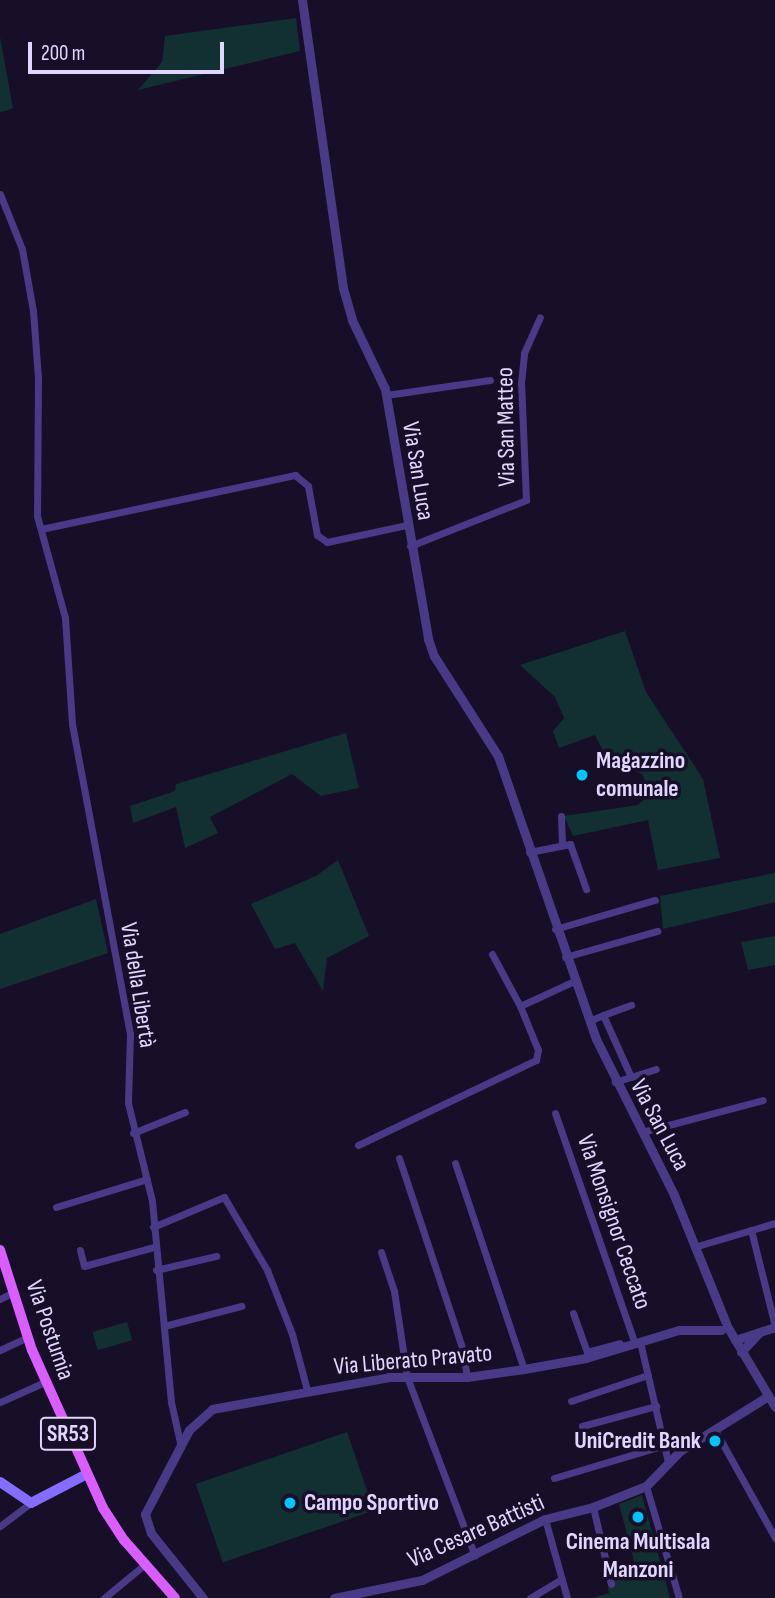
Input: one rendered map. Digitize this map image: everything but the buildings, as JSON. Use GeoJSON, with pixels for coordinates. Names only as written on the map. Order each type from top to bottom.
{"type":"FeatureCollection","features":[{"type":"Feature","properties":{"kind":"main road","name":"Via Postumia"},"geometry":{"type":"LineString","coordinates":[[0,1250],[45,1382],[109,1518],[144,1565],[175,1598]]}},
{"type":"Feature","properties":{"kind":"main road"},"geometry":{"type":"LineString","coordinates":[[0,1482],[31,1503],[87,1474]]}},
{"type":"Feature","properties":{"kind":"street","name":"Via San Luca"},"geometry":{"type":"LineString","coordinates":[[302,0],[343,288],[352,320],[373,356],[386,395],[410,546],[434,656],[491,741],[589,1021],[615,1082],[674,1195],[720,1310],[721,1326]]}},
{"type":"Feature","properties":{"kind":"street","name":"Via della Libertà"},"geometry":{"type":"LineString","coordinates":[[0,194],[22,249],[33,311],[41,530],[65,618],[72,724],[130,1034],[128,1094],[133,1133],[147,1180],[171,1402],[181,1448]]}},
{"type":"Feature","properties":{"kind":"street","name":"Via San Matteo"},"geometry":{"type":"LineString","coordinates":[[410,546],[526,500],[521,383],[524,354],[540,317]]}},
{"type":"Feature","properties":{"kind":"street"},"geometry":{"type":"LineString","coordinates":[[386,395],[490,380]]}},
{"type":"Feature","properties":{"kind":"street"},"geometry":{"type":"LineString","coordinates":[[41,530],[295,475],[308,486],[317,535],[327,542],[407,525]]}},
{"type":"Feature","properties":{"kind":"street"},"geometry":{"type":"LineString","coordinates":[[561,816],[562,842]]}},
{"type":"Feature","properties":{"kind":"street"},"geometry":{"type":"LineString","coordinates":[[529,853],[562,842],[570,844],[586,889]]}},
{"type":"Feature","properties":{"kind":"street"},"geometry":{"type":"LineString","coordinates":[[555,929],[655,900]]}},
{"type":"Feature","properties":{"kind":"street"},"geometry":{"type":"LineString","coordinates":[[565,957],[657,931]]}},
{"type":"Feature","properties":{"kind":"street"},"geometry":{"type":"LineString","coordinates":[[358,1145],[536,1060],[538,1050],[520,1006],[492,954]]}},
{"type":"Feature","properties":{"kind":"street"},"geometry":{"type":"LineString","coordinates":[[520,1006],[574,981]]}},
{"type":"Feature","properties":{"kind":"street"},"geometry":{"type":"LineString","coordinates":[[589,1021],[631,1006]]}},
{"type":"Feature","properties":{"kind":"street"},"geometry":{"type":"LineString","coordinates":[[603,1015],[631,1077]]}},
{"type":"Feature","properties":{"kind":"street"},"geometry":{"type":"LineString","coordinates":[[615,1082],[656,1069]]}},
{"type":"Feature","properties":{"kind":"street"},"geometry":{"type":"LineString","coordinates":[[642,1132],[763,1100]]}},
{"type":"Feature","properties":{"kind":"street"},"geometry":{"type":"LineString","coordinates":[[133,1133],[185,1112]]}},
{"type":"Feature","properties":{"kind":"street","name":"Via Monsignor Ceccato"},"geometry":{"type":"LineString","coordinates":[[555,1113],[648,1375],[668,1462]]}},
{"type":"Feature","properties":{"kind":"street"},"geometry":{"type":"LineString","coordinates":[[399,1158],[463,1350],[467,1377]]}},
{"type":"Feature","properties":{"kind":"street"},"geometry":{"type":"LineString","coordinates":[[455,1163],[524,1369]]}},
{"type":"Feature","properties":{"kind":"street"},"geometry":{"type":"LineString","coordinates":[[56,1207],[147,1180]]}},
{"type":"Feature","properties":{"kind":"street"},"geometry":{"type":"LineString","coordinates":[[153,1227],[224,1197],[267,1270],[292,1334],[307,1390]]}},
{"type":"Feature","properties":{"kind":"street"},"geometry":{"type":"LineString","coordinates":[[694,1247],[775,1223]]}},
{"type":"Feature","properties":{"kind":"street"},"geometry":{"type":"LineString","coordinates":[[734,1339],[775,1327],[751,1230]]}},
{"type":"Feature","properties":{"kind":"street"},"geometry":{"type":"LineString","coordinates":[[80,1250],[84,1266],[154,1247]]}},
{"type":"Feature","properties":{"kind":"street"},"geometry":{"type":"LineString","coordinates":[[380,1252],[394,1291],[407,1377],[475,1556]]}},
{"type":"Feature","properties":{"kind":"street"},"geometry":{"type":"LineString","coordinates":[[156,1270],[216,1256]]}},
{"type":"Feature","properties":{"kind":"street"},"geometry":{"type":"LineString","coordinates":[[0,1299],[14,1292]]}},
{"type":"Feature","properties":{"kind":"street"},"geometry":{"type":"LineString","coordinates":[[164,1326],[241,1306]]}},
{"type":"Feature","properties":{"kind":"street"},"geometry":{"type":"LineString","coordinates":[[573,1313],[587,1352],[636,1342]]}},
{"type":"Feature","properties":{"kind":"street"},"geometry":{"type":"LineString","coordinates":[[721,1326],[734,1339],[775,1406]]}},
{"type":"Feature","properties":{"kind":"street","name":"Via Liberato Pravato"},"geometry":{"type":"LineString","coordinates":[[203,1598],[146,1525],[146,1510],[189,1430],[212,1409],[307,1390],[407,1377],[467,1377],[524,1369],[679,1330],[721,1326]]}},
{"type":"Feature","properties":{"kind":"street"},"geometry":{"type":"LineString","coordinates":[[741,1352],[760,1332]]}},
{"type":"Feature","properties":{"kind":"street"},"geometry":{"type":"LineString","coordinates":[[0,1350],[28,1337]]}},
{"type":"Feature","properties":{"kind":"street"},"geometry":{"type":"LineString","coordinates":[[571,1401],[648,1375]]}},
{"type":"Feature","properties":{"kind":"street"},"geometry":{"type":"LineString","coordinates":[[0,1402],[45,1382]]}},
{"type":"Feature","properties":{"kind":"street","name":"Via Cesare Battisti"},"geometry":{"type":"LineString","coordinates":[[334,1598],[422,1580],[545,1519],[593,1507],[646,1486],[668,1462],[768,1396]]}},
{"type":"Feature","properties":{"kind":"street"},"geometry":{"type":"LineString","coordinates":[[582,1426],[656,1406]]}},
{"type":"Feature","properties":{"kind":"street"},"geometry":{"type":"LineString","coordinates":[[715,1430],[775,1538]]}},
{"type":"Feature","properties":{"kind":"street"},"geometry":{"type":"LineString","coordinates":[[555,1478],[665,1445]]}},
{"type":"Feature","properties":{"kind":"street"},"geometry":{"type":"LineString","coordinates":[[646,1486],[678,1598]]}},
{"type":"Feature","properties":{"kind":"street"},"geometry":{"type":"LineString","coordinates":[[0,1526],[31,1503]]}},
{"type":"Feature","properties":{"kind":"street"},"geometry":{"type":"LineString","coordinates":[[593,1507],[611,1584]]}},
{"type":"Feature","properties":{"kind":"street"},"geometry":{"type":"LineString","coordinates":[[545,1519],[567,1598]]}},
{"type":"Feature","properties":{"kind":"street"},"geometry":{"type":"LineString","coordinates":[[104,1598],[144,1565]]}},
{"type":"Feature","properties":{"kind":"street"},"geometry":{"type":"LineString","coordinates":[[530,1598],[562,1579]]}},
{"type":"Feature","properties":{"kind":"green space"},"geometry":{"type":"Polygon","coordinates":[[[296,18],[300,51],[138,90],[162,62],[165,36],[296,18]]]}},
{"type":"Feature","properties":{"kind":"green space"},"geometry":{"type":"Polygon","coordinates":[[[0,37],[13,108],[0,112],[0,37]]]}},
{"type":"Feature","properties":{"kind":"green space"},"geometry":{"type":"Polygon","coordinates":[[[625,631],[646,692],[703,779],[720,858],[658,870],[648,820],[573,836],[564,816],[638,805],[651,793],[642,774],[609,763],[595,735],[559,748],[553,731],[564,718],[555,697],[520,665],[625,631]]]}},
{"type":"Feature","properties":{"kind":"green space"},"geometry":{"type":"Polygon","coordinates":[[[346,733],[359,788],[321,796],[292,774],[210,817],[218,833],[185,848],[176,807],[133,823],[130,806],[175,791],[176,784],[346,733]]]}},
{"type":"Feature","properties":{"kind":"green space"},"geometry":{"type":"Polygon","coordinates":[[[338,860],[369,936],[327,958],[323,991],[295,943],[275,949],[251,904],[316,876],[338,860]]]}},
{"type":"Feature","properties":{"kind":"green space"},"geometry":{"type":"Polygon","coordinates":[[[775,873],[775,902],[663,929],[660,896],[775,873]]]}},
{"type":"Feature","properties":{"kind":"green space"},"geometry":{"type":"Polygon","coordinates":[[[96,899],[108,953],[0,989],[0,934],[96,899]]]}},
{"type":"Feature","properties":{"kind":"green space"},"geometry":{"type":"Polygon","coordinates":[[[775,936],[775,965],[748,970],[741,942],[775,936]]]}},
{"type":"Feature","properties":{"kind":"green space"},"geometry":{"type":"Polygon","coordinates":[[[127,1322],[132,1340],[98,1350],[92,1332],[127,1322]]]}},
{"type":"Feature","properties":{"kind":"green space"},"geometry":{"type":"Polygon","coordinates":[[[347,1432],[374,1510],[223,1563],[196,1484],[347,1432]]]}},
{"type":"Feature","properties":{"kind":"green space"},"geometry":{"type":"Polygon","coordinates":[[[642,1495],[670,1598],[592,1598],[609,1593],[607,1580],[637,1572],[619,1504],[642,1495]]]}},
{"type":"Feature","properties":{"kind":"place","name":"Magazzino comunale"},"geometry":{"type":"Point","coordinates":[582,775]}},
{"type":"Feature","properties":{"kind":"place","name":"UniCredit Bank"},"geometry":{"type":"Point","coordinates":[715,1441]}},
{"type":"Feature","properties":{"kind":"place","name":"Campo Sportivo"},"geometry":{"type":"Point","coordinates":[290,1503]}},
{"type":"Feature","properties":{"kind":"place","name":"Cinema Multisala Manzoni"},"geometry":{"type":"Point","coordinates":[638,1517]}}]}
